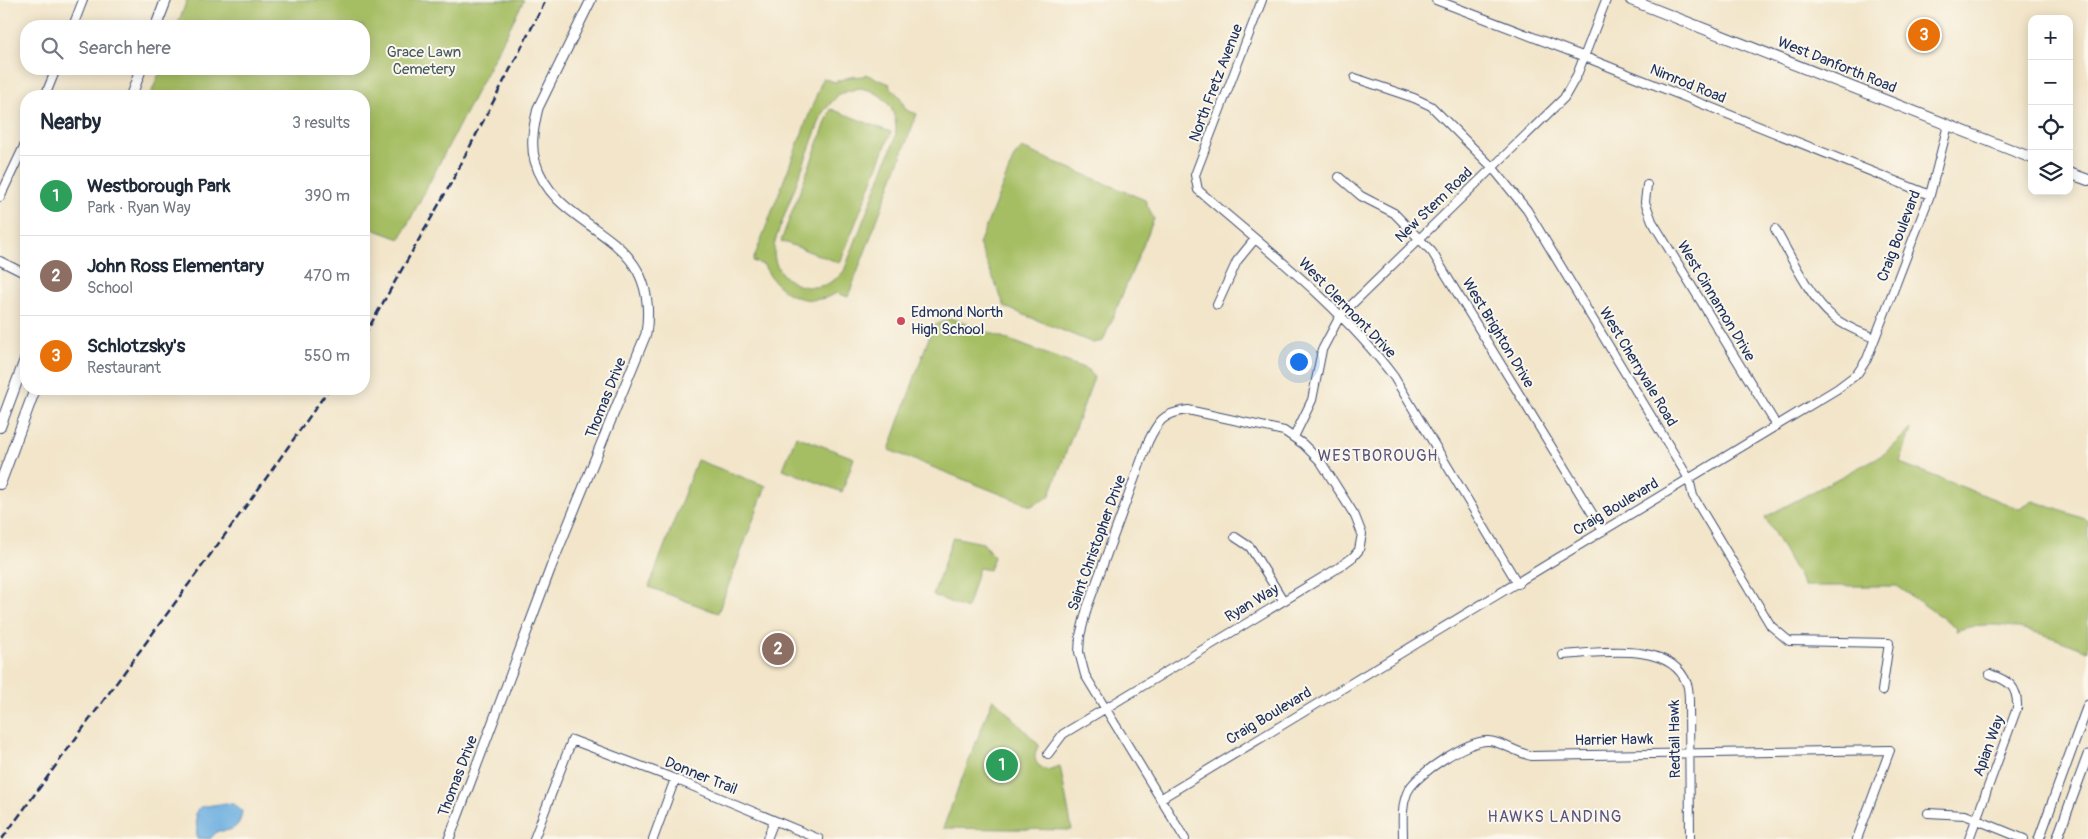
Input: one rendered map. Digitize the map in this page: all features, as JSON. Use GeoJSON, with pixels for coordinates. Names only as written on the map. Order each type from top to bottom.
{"type":"FeatureCollection","features":[{"type":"Feature","properties":{"kind":"main road"},"geometry":{"type":"LineString","coordinates":[[158,20],[166,0]]}},
{"type":"Feature","properties":{"kind":"main road","name":"West Danforth Road"},"geometry":{"type":"LineString","coordinates":[[1631,0],[2028,156]]}},
{"type":"Feature","properties":{"kind":"main road"},"geometry":{"type":"LineString","coordinates":[[133,90],[139,75]]}},
{"type":"Feature","properties":{"kind":"main road"},"geometry":{"type":"LineString","coordinates":[[2073,174],[2088,180]]}},
{"type":"Feature","properties":{"kind":"main road"},"geometry":{"type":"LineString","coordinates":[[0,427],[20,373]]}},
{"type":"Feature","properties":{"kind":"main road"},"geometry":{"type":"LineString","coordinates":[[0,484],[34,395]]}},
{"type":"Feature","properties":{"kind":"street"},"geometry":{"type":"LineString","coordinates":[[75,20],[83,0]]}},
{"type":"Feature","properties":{"kind":"street","name":"Thomas Drive"},"geometry":{"type":"LineString","coordinates":[[449,839],[551,567],[646,334],[650,312],[647,292],[638,269],[622,249],[558,199],[540,174],[535,159],[534,127],[538,108],[591,0]]}},
{"type":"Feature","properties":{"kind":"street","name":"North Fretz Avenue"},"geometry":{"type":"LineString","coordinates":[[1195,175],[1262,0]]}},
{"type":"Feature","properties":{"kind":"street","name":"Nimrod Road"},"geometry":{"type":"LineString","coordinates":[[1436,0],[1585,57],[1930,195]]}},
{"type":"Feature","properties":{"kind":"street","name":"New Stem Road"},"geometry":{"type":"LineString","coordinates":[[1294,437],[1312,400],[1322,350],[1340,316],[1564,98],[1585,57],[1606,0]]}},
{"type":"Feature","properties":{"kind":"street"},"geometry":{"type":"LineString","coordinates":[[47,90],[54,75]]}},
{"type":"Feature","properties":{"kind":"street","name":"West Cherryvale Road"},"geometry":{"type":"LineString","coordinates":[[1355,78],[1414,98],[1431,106],[1492,167],[1527,210],[1689,479],[1693,496],[1771,626],[1790,641],[1889,643],[1882,691]]}},
{"type":"Feature","properties":{"kind":"street","name":"Craig Boulevard"},"geometry":{"type":"LineString","coordinates":[[1160,799],[1438,629],[1518,584],[1837,389],[1857,374],[1867,359],[1930,195],[1948,125]]}},
{"type":"Feature","properties":{"kind":"street"},"geometry":{"type":"LineString","coordinates":[[0,197],[20,155]]}},
{"type":"Feature","properties":{"kind":"street","name":"West Clermont Drive"},"geometry":{"type":"LineString","coordinates":[[1195,175],[1198,190],[1308,284],[1340,316],[1394,377],[1518,584]]}},
{"type":"Feature","properties":{"kind":"street","name":"West Brighton Drive"},"geometry":{"type":"LineString","coordinates":[[1339,177],[1361,196],[1394,213],[1438,260],[1603,531]]}},
{"type":"Feature","properties":{"kind":"street","name":"West Cinnamon Drive"},"geometry":{"type":"LineString","coordinates":[[1646,185],[1646,202],[1652,221],[1776,426]]}},
{"type":"Feature","properties":{"kind":"street"},"geometry":{"type":"LineString","coordinates":[[1775,229],[1821,306],[1846,326],[1874,338]]}},
{"type":"Feature","properties":{"kind":"street"},"geometry":{"type":"LineString","coordinates":[[1217,305],[1237,261],[1255,239]]}},
{"type":"Feature","properties":{"kind":"street"},"geometry":{"type":"LineString","coordinates":[[0,262],[20,271]]}},
{"type":"Feature","properties":{"kind":"street","name":"Saint Christopher Drive"},"geometry":{"type":"LineString","coordinates":[[1185,839],[1085,675],[1079,652],[1080,636],[1087,608],[1148,442],[1158,422],[1168,415],[1188,410],[1272,428],[1294,437]]}},
{"type":"Feature","properties":{"kind":"street","name":"Ryan Way"},"geometry":{"type":"LineString","coordinates":[[1048,754],[1063,734],[1353,557],[1359,550],[1362,534],[1355,516],[1321,462],[1294,437]]}},
{"type":"Feature","properties":{"kind":"street"},"geometry":{"type":"LineString","coordinates":[[1235,536],[1250,547],[1283,600]]}},
{"type":"Feature","properties":{"kind":"street","name":"Redtail Hawk"},"geometry":{"type":"LineString","coordinates":[[1563,655],[1636,652],[1655,656],[1669,662],[1680,672],[1687,684],[1690,703],[1690,839]]}},
{"type":"Feature","properties":{"kind":"street","name":"Apian Way"},"geometry":{"type":"LineString","coordinates":[[1969,839],[2017,708],[2018,695],[2012,686],[2005,679],[1990,674]]}},
{"type":"Feature","properties":{"kind":"street"},"geometry":{"type":"LineString","coordinates":[[2039,839],[2088,705]]}},
{"type":"Feature","properties":{"kind":"street","name":"Donner Trail"},"geometry":{"type":"LineString","coordinates":[[534,839],[572,740],[675,779],[819,839]]}},
{"type":"Feature","properties":{"kind":"street","name":"Harrier Hawk"},"geometry":{"type":"LineString","coordinates":[[1403,839],[1404,804],[1408,791],[1416,779],[1480,740],[1492,741],[1520,754],[1532,756],[1890,750],[1857,839]]}},
{"type":"Feature","properties":{"kind":"street"},"geometry":{"type":"LineString","coordinates":[[2057,839],[2088,756]]}},
{"type":"Feature","properties":{"kind":"street"},"geometry":{"type":"LineString","coordinates":[[653,839],[675,779]]}},
{"type":"Feature","properties":{"kind":"street"},"geometry":{"type":"LineString","coordinates":[[1928,813],[1965,815],[2024,839]]}},
{"type":"Feature","properties":{"kind":"street"},"geometry":{"type":"LineString","coordinates":[[767,839],[774,821]]}},
{"type":"Feature","properties":{"kind":"green space","name":"Grace Lawn Cemetery"},"geometry":{"type":"Polygon","coordinates":[[[187,0],[524,0],[400,239],[370,228],[370,90],[152,90],[159,75],[370,75],[370,20],[179,20],[187,0]]]}},
{"type":"Feature","properties":{"kind":"green space"},"geometry":{"type":"Polygon","coordinates":[[[865,74],[890,84],[889,86],[900,97],[906,110],[917,114],[848,297],[837,293],[815,300],[794,296],[777,284],[764,265],[753,261],[823,78],[834,82],[850,77],[864,76],[865,74]],[[859,88],[839,94],[823,112],[776,238],[774,253],[777,266],[784,276],[795,283],[807,287],[820,286],[833,281],[844,271],[895,139],[896,129],[893,112],[884,99],[869,90],[859,88]]]}},
{"type":"Feature","properties":{"kind":"green space"},"geometry":{"type":"Polygon","coordinates":[[[831,109],[891,132],[840,263],[781,241],[831,109]]]}},
{"type":"Feature","properties":{"kind":"green space"},"geometry":{"type":"Polygon","coordinates":[[[1022,148],[1145,200],[1154,219],[1103,341],[1093,343],[1005,307],[979,244],[1014,157],[1022,148]]]}},
{"type":"Feature","properties":{"kind":"green space"},"geometry":{"type":"Polygon","coordinates":[[[951,318],[1089,370],[1094,378],[1049,497],[1031,506],[889,450],[933,326],[951,318]]]}},
{"type":"Feature","properties":{"kind":"green space"},"geometry":{"type":"Polygon","coordinates":[[[1911,429],[1900,463],[2020,509],[2033,501],[2088,520],[2088,651],[2040,634],[2006,626],[1973,626],[1956,631],[1957,628],[1897,586],[1804,586],[1765,517],[1884,454],[1911,429]]]}},
{"type":"Feature","properties":{"kind":"green space"},"geometry":{"type":"Polygon","coordinates":[[[796,436],[854,458],[842,492],[783,469],[796,436]]]}},
{"type":"Feature","properties":{"kind":"green space"},"geometry":{"type":"Polygon","coordinates":[[[697,460],[766,486],[718,613],[649,587],[697,460]]]}},
{"type":"Feature","properties":{"kind":"green space"},"geometry":{"type":"Polygon","coordinates":[[[953,537],[983,543],[994,557],[989,570],[979,568],[966,609],[933,595],[953,537]]]}},
{"type":"Feature","properties":{"kind":"green space"},"geometry":{"type":"Polygon","coordinates":[[[993,698],[1039,745],[1035,757],[1039,766],[1047,770],[1060,766],[1072,830],[943,828],[993,698]]]}},
{"type":"Feature","properties":{"kind":"water"},"geometry":{"type":"Polygon","coordinates":[[[226,803],[233,804],[242,811],[238,824],[232,829],[218,831],[210,839],[197,838],[196,813],[200,807],[226,803]]]}},
{"type":"Feature","properties":{"kind":"railway"},"geometry":{"type":"LineString","coordinates":[[370,325],[450,185],[546,0]]}},
{"type":"Feature","properties":{"kind":"railway"},"geometry":{"type":"LineString","coordinates":[[2,839],[257,491],[325,395]]}},
{"type":"Feature","properties":{"kind":"place","name":"Schlotzsky's"},"geometry":{"type":"Point","coordinates":[1924,35]}},
{"type":"Feature","properties":{"kind":"place","name":"Edmond North High School"},"geometry":{"type":"Point","coordinates":[901,321]}},
{"type":"Feature","properties":{"kind":"place","name":"John Ross Elementary"},"geometry":{"type":"Point","coordinates":[778,649]}},
{"type":"Feature","properties":{"kind":"place","name":"Westborough Park"},"geometry":{"type":"Point","coordinates":[1002,765]}},
{"type":"Feature","properties":{"kind":"district","name":"WESTBOROUGH"},"geometry":{"type":"Point","coordinates":[1378,456]}},
{"type":"Feature","properties":{"kind":"district","name":"HAWKS LANDING"},"geometry":{"type":"Point","coordinates":[1555,817]}}]}
